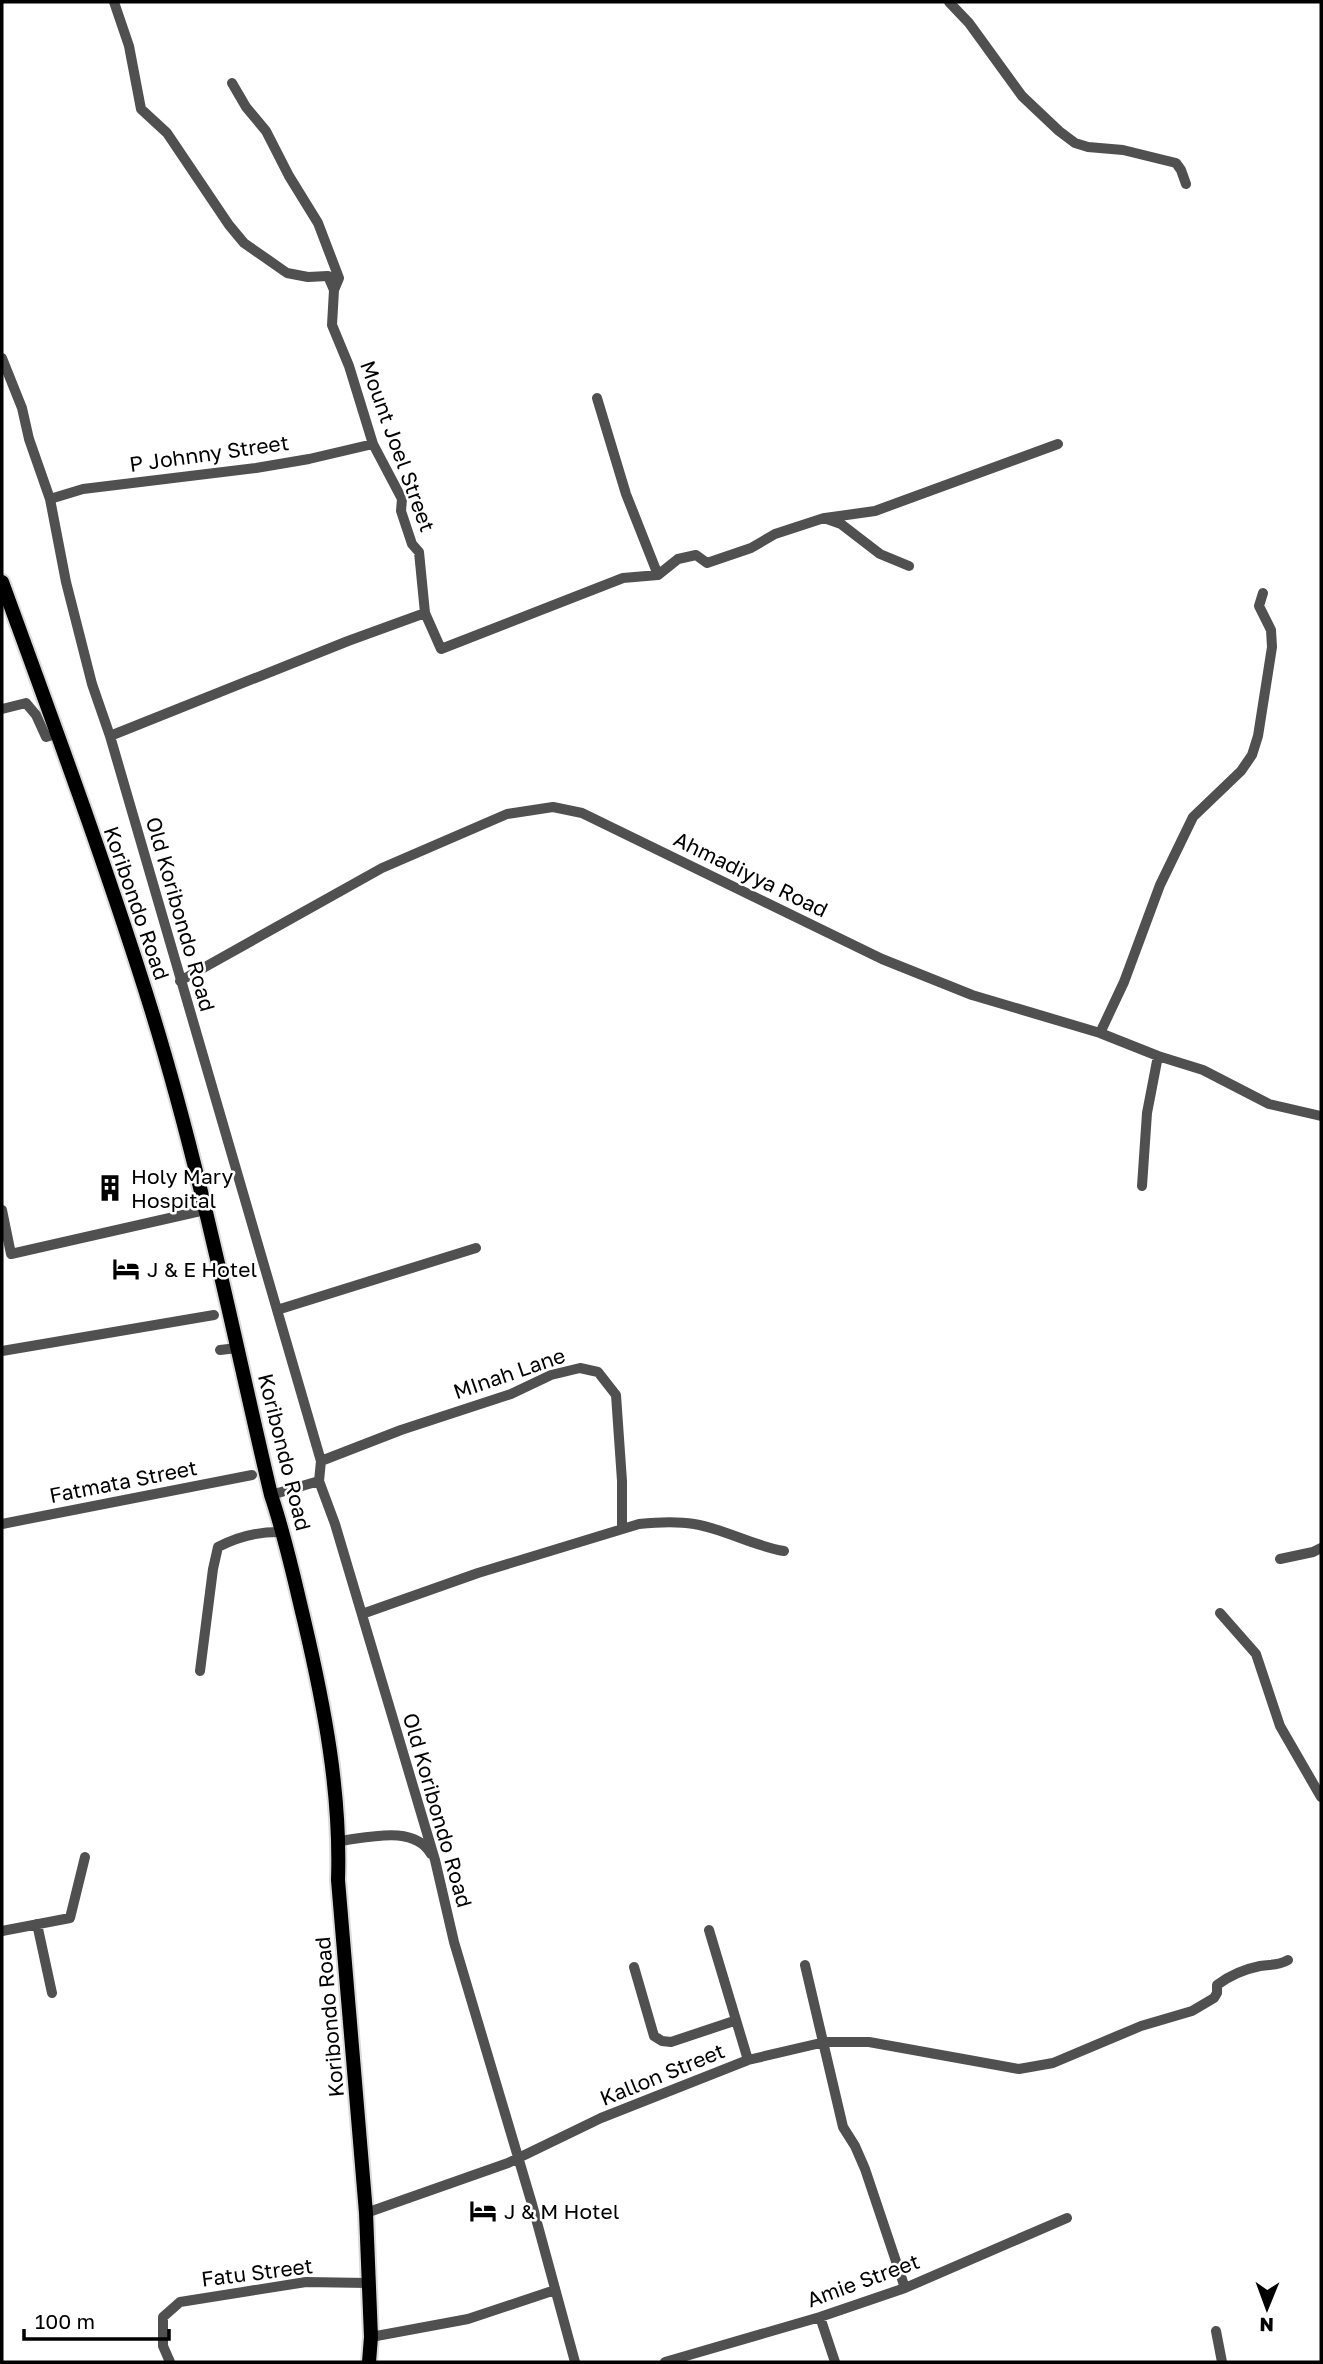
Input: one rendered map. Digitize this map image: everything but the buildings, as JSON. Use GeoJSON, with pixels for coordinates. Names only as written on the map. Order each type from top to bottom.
{"type":"FeatureCollection","features":[{"type":"Feature","properties":{"kind":"highway","name":"Koribondo Road"},"geometry":{"type":"LineString","coordinates":[[2,582],[58,733],[152,1012],[205,1210],[271,1495],[284,1532],[317,1675],[332,1760],[339,1841],[338,1880],[366,2213],[371,2337],[369,2362]]}},
{"type":"Feature","properties":{"kind":"street"},"geometry":{"type":"LineString","coordinates":[[114,2],[129,46],[141,109],[167,133],[229,225],[244,243],[287,273],[308,277],[328,276],[334,290]]}},
{"type":"Feature","properties":{"kind":"street"},"geometry":{"type":"LineString","coordinates":[[949,2],[969,23],[1022,96],[1059,131],[1075,143],[1088,147],[1123,150],[1176,163],[1186,184]]}},
{"type":"Feature","properties":{"kind":"street","name":"Mount Joel Street"},"geometry":{"type":"LineString","coordinates":[[232,83],[246,107],[266,131],[289,176],[318,223],[340,278],[334,290],[332,325],[361,401],[373,444],[402,499],[401,511],[412,544],[419,552],[425,614]]}},
{"type":"Feature","properties":{"kind":"street","name":"Old Koribondo Road"},"geometry":{"type":"LineString","coordinates":[[2,358],[22,408],[29,439],[50,499],[66,582],[92,684],[110,736],[321,1461],[319,1481],[335,1524],[435,1860],[454,1942],[517,2153],[575,2362]]}},
{"type":"Feature","properties":{"kind":"street"},"geometry":{"type":"LineString","coordinates":[[597,398],[626,494],[658,575]]}},
{"type":"Feature","properties":{"kind":"street","name":"P Johnny Street"},"geometry":{"type":"LineString","coordinates":[[50,499],[83,489],[309,460],[373,444]]}},
{"type":"Feature","properties":{"kind":"street"},"geometry":{"type":"LineString","coordinates":[[110,736],[348,641],[425,614],[442,649],[622,578],[658,575],[678,559],[695,555],[707,563],[751,548],[775,534],[824,518],[875,511],[1058,444]]}},
{"type":"Feature","properties":{"kind":"street"},"geometry":{"type":"LineString","coordinates":[[824,518],[841,524],[880,554],[909,566]]}},
{"type":"Feature","properties":{"kind":"street"},"geometry":{"type":"LineString","coordinates":[[1100,1033],[1124,982],[1160,885],[1193,817],[1241,771],[1252,755],[1258,736],[1272,647],[1271,631],[1259,606],[1263,593]]}},
{"type":"Feature","properties":{"kind":"street"},"geometry":{"type":"LineString","coordinates":[[2,709],[26,703],[36,715],[46,737],[58,733]]}},
{"type":"Feature","properties":{"kind":"street","name":"Ahmadiyya Road"},"geometry":{"type":"LineString","coordinates":[[180,981],[382,868],[507,814],[552,807],[582,813],[882,959],[972,995],[1100,1033],[1203,1070],[1269,1104],[1321,1116]]}},
{"type":"Feature","properties":{"kind":"street"},"geometry":{"type":"LineString","coordinates":[[1142,1186],[1147,1113],[1158,1056]]}},
{"type":"Feature","properties":{"kind":"street"},"geometry":{"type":"LineString","coordinates":[[2,1210],[11,1254],[205,1210]]}},
{"type":"Feature","properties":{"kind":"street"},"geometry":{"type":"LineString","coordinates":[[277,1310],[476,1248]]}},
{"type":"Feature","properties":{"kind":"street"},"geometry":{"type":"LineString","coordinates":[[2,1351],[214,1315]]}},
{"type":"Feature","properties":{"kind":"street"},"geometry":{"type":"LineString","coordinates":[[220,1350],[237,1348]]}},
{"type":"Feature","properties":{"kind":"street","name":"MInah Lane"},"geometry":{"type":"LineString","coordinates":[[321,1461],[401,1430],[511,1394],[551,1375],[580,1368],[598,1372],[615,1395],[622,1481],[622,1528]]}},
{"type":"Feature","properties":{"kind":"street","name":"Fatmata Street"},"geometry":{"type":"LineString","coordinates":[[2,1524],[252,1475]]}},
{"type":"Feature","properties":{"kind":"street"},"geometry":{"type":"LineString","coordinates":[[271,1495],[319,1481]]}},
{"type":"Feature","properties":{"kind":"street"},"geometry":{"type":"LineString","coordinates":[[362,1614],[478,1573],[622,1528],[662,1522],[696,1524],[784,1551]]}},
{"type":"Feature","properties":{"kind":"street"},"geometry":{"type":"LineString","coordinates":[[200,1671],[213,1569],[219,1547],[234,1538],[267,1531],[284,1532]]}},
{"type":"Feature","properties":{"kind":"street"},"geometry":{"type":"LineString","coordinates":[[1280,1559],[1321,1548]]}},
{"type":"Feature","properties":{"kind":"street"},"geometry":{"type":"LineString","coordinates":[[1220,1613],[1256,1654],[1280,1726],[1321,1797]]}},
{"type":"Feature","properties":{"kind":"street"},"geometry":{"type":"LineString","coordinates":[[339,1841],[395,1835],[413,1837],[428,1848],[435,1860]]}},
{"type":"Feature","properties":{"kind":"street"},"geometry":{"type":"LineString","coordinates":[[2,1931],[69,1918],[85,1857]]}},
{"type":"Feature","properties":{"kind":"street"},"geometry":{"type":"LineString","coordinates":[[37,1924],[52,1993]]}},
{"type":"Feature","properties":{"kind":"street"},"geometry":{"type":"LineString","coordinates":[[709,1930],[734,2021],[748,2060]]}},
{"type":"Feature","properties":{"kind":"street","name":"Kallon Street"},"geometry":{"type":"LineString","coordinates":[[366,2213],[508,2163],[517,2153],[748,2060],[825,2042],[869,2042],[1018,2070],[1053,2063],[1140,2026],[1192,2011],[1214,1998],[1217,1985],[1231,1975],[1260,1966],[1279,1965],[1288,1959]]}},
{"type":"Feature","properties":{"kind":"street"},"geometry":{"type":"LineString","coordinates":[[806,1965],[843,2127],[865,2169],[905,2288]]}},
{"type":"Feature","properties":{"kind":"street"},"geometry":{"type":"LineString","coordinates":[[634,1967],[654,2035],[662,2041],[671,2042],[734,2021]]}},
{"type":"Feature","properties":{"kind":"street","name":"Amie Street"},"geometry":{"type":"LineString","coordinates":[[665,2362],[820,2317],[905,2288],[1067,2218]]}},
{"type":"Feature","properties":{"kind":"street","name":"Fatu Street"},"geometry":{"type":"LineString","coordinates":[[170,2362],[163,2346],[163,2317],[180,2302],[306,2282],[368,2283]]}},
{"type":"Feature","properties":{"kind":"street"},"geometry":{"type":"LineString","coordinates":[[371,2337],[468,2319],[555,2290]]}},
{"type":"Feature","properties":{"kind":"street"},"geometry":{"type":"LineString","coordinates":[[820,2317],[835,2362]]}},
{"type":"Feature","properties":{"kind":"street"},"geometry":{"type":"LineString","coordinates":[[1216,2331],[1222,2362]]}},
{"type":"Feature","properties":{"kind":"place","name":"Holy Mary Hospital"},"geometry":{"type":"Point","coordinates":[110,1188]}},
{"type":"Feature","properties":{"kind":"place","name":"J & E Hotel"},"geometry":{"type":"Point","coordinates":[126,1269]}},
{"type":"Feature","properties":{"kind":"place","name":"J & M Hotel"},"geometry":{"type":"Point","coordinates":[483,2211]}}]}
